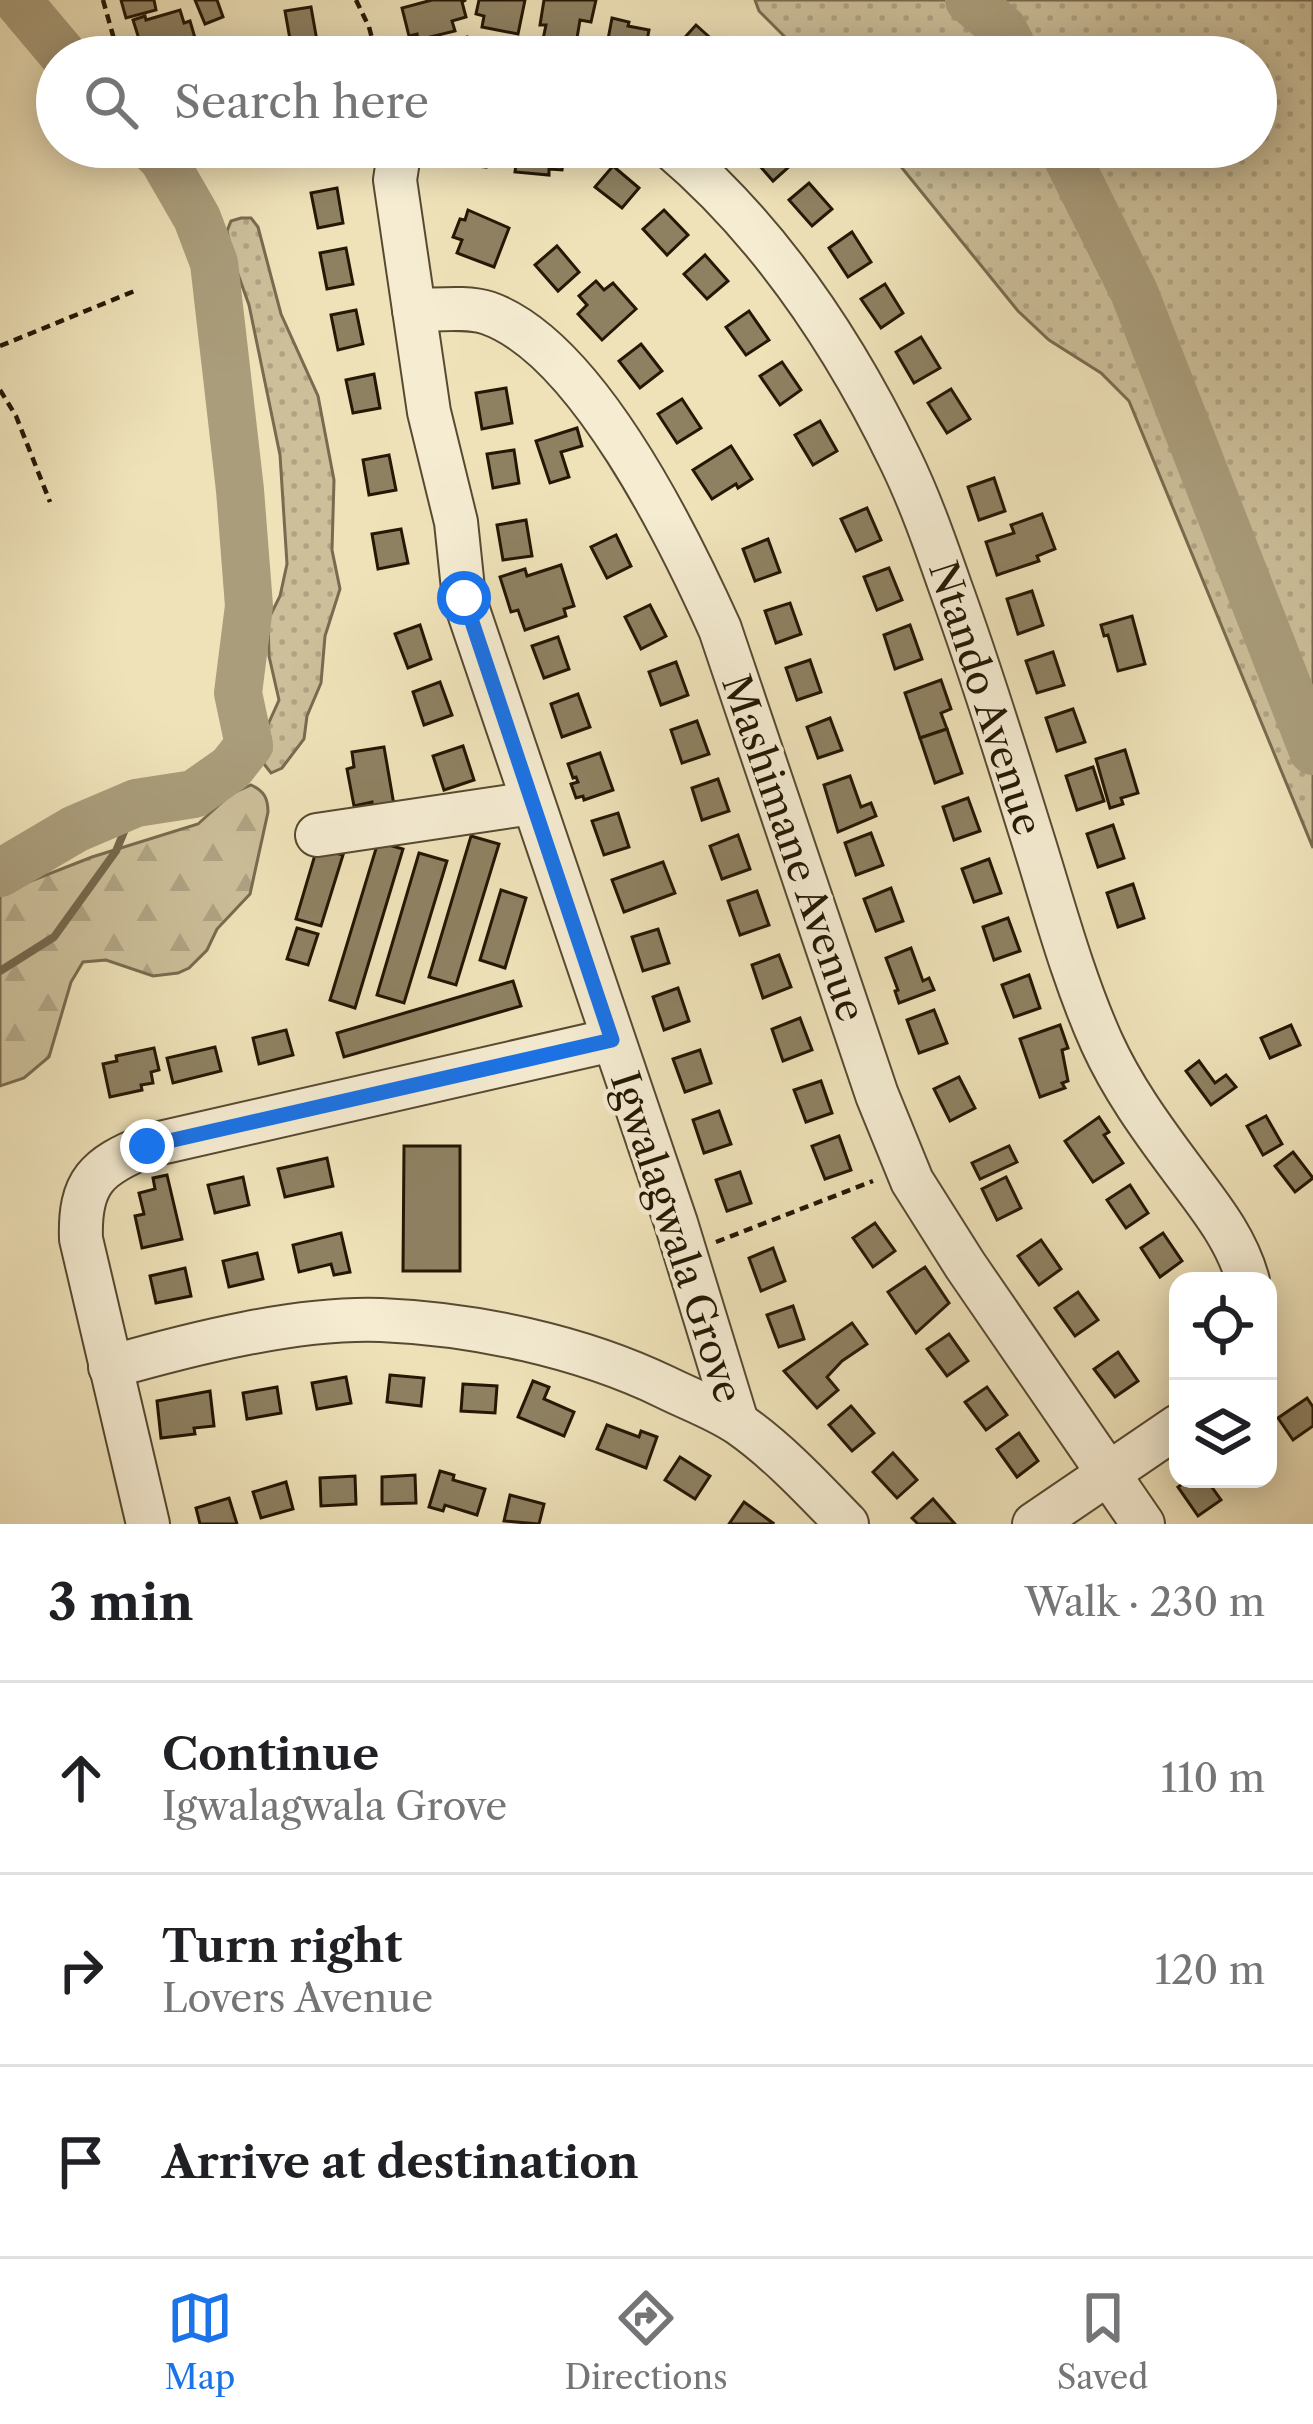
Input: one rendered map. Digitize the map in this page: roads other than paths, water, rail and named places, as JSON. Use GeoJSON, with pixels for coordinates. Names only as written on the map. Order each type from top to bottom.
{"type":"FeatureCollection","features":[{"type":"Feature","properties":{"kind":"street","name":"Igwalagwala Grove"},"geometry":{"type":"LineString","coordinates":[[397,168],[429,412],[456,522],[464,598],[685,1253],[737,1422]]}},
{"type":"Feature","properties":{"kind":"street","name":"Ntando Avenue"},"geometry":{"type":"LineString","coordinates":[[692,168],[746,220],[798,287],[858,379],[901,461],[976,658],[1100,1040],[1150,1127],[1224,1226],[1245,1272]]}},
{"type":"Feature","properties":{"kind":"street","name":"Mashimane Avenue"},"geometry":{"type":"LineString","coordinates":[[414,310],[484,311],[532,340],[566,368],[656,501],[720,629],[877,1095],[906,1168],[956,1251],[1143,1524]]}},
{"type":"Feature","properties":{"kind":"street"},"geometry":{"type":"LineString","coordinates":[[317,835],[532,803]]}},
{"type":"Feature","properties":{"kind":"street"},"geometry":{"type":"LineString","coordinates":[[148,1524],[81,1239],[80,1213],[92,1179],[106,1165],[147,1146],[612,1040]]}},
{"type":"Feature","properties":{"kind":"street"},"geometry":{"type":"LineString","coordinates":[[110,1367],[188,1345],[314,1324],[379,1320],[461,1328],[571,1350],[646,1378],[737,1422],[847,1524]]}},
{"type":"Feature","properties":{"kind":"street"},"geometry":{"type":"LineString","coordinates":[[1034,1524],[1169,1432]]}},
{"type":"Feature","properties":{"kind":"waterway"},"geometry":{"type":"LineString","coordinates":[[17,0],[47,36]]}},
{"type":"Feature","properties":{"kind":"waterway"},"geometry":{"type":"LineString","coordinates":[[969,0],[1006,36]]}},
{"type":"Feature","properties":{"kind":"waterway"},"geometry":{"type":"LineString","coordinates":[[0,873],[75,829],[136,803],[194,794],[231,768],[249,745],[238,693],[249,606],[214,263],[197,218],[168,168]]}},
{"type":"Feature","properties":{"kind":"waterway"},"geometry":{"type":"LineString","coordinates":[[1072,168],[1134,292],[1313,751]]}},
{"type":"Feature","properties":{"kind":"waterway"},"geometry":{"type":"LineString","coordinates":[[0,971],[54,937],[116,851],[136,803]]}}]}
